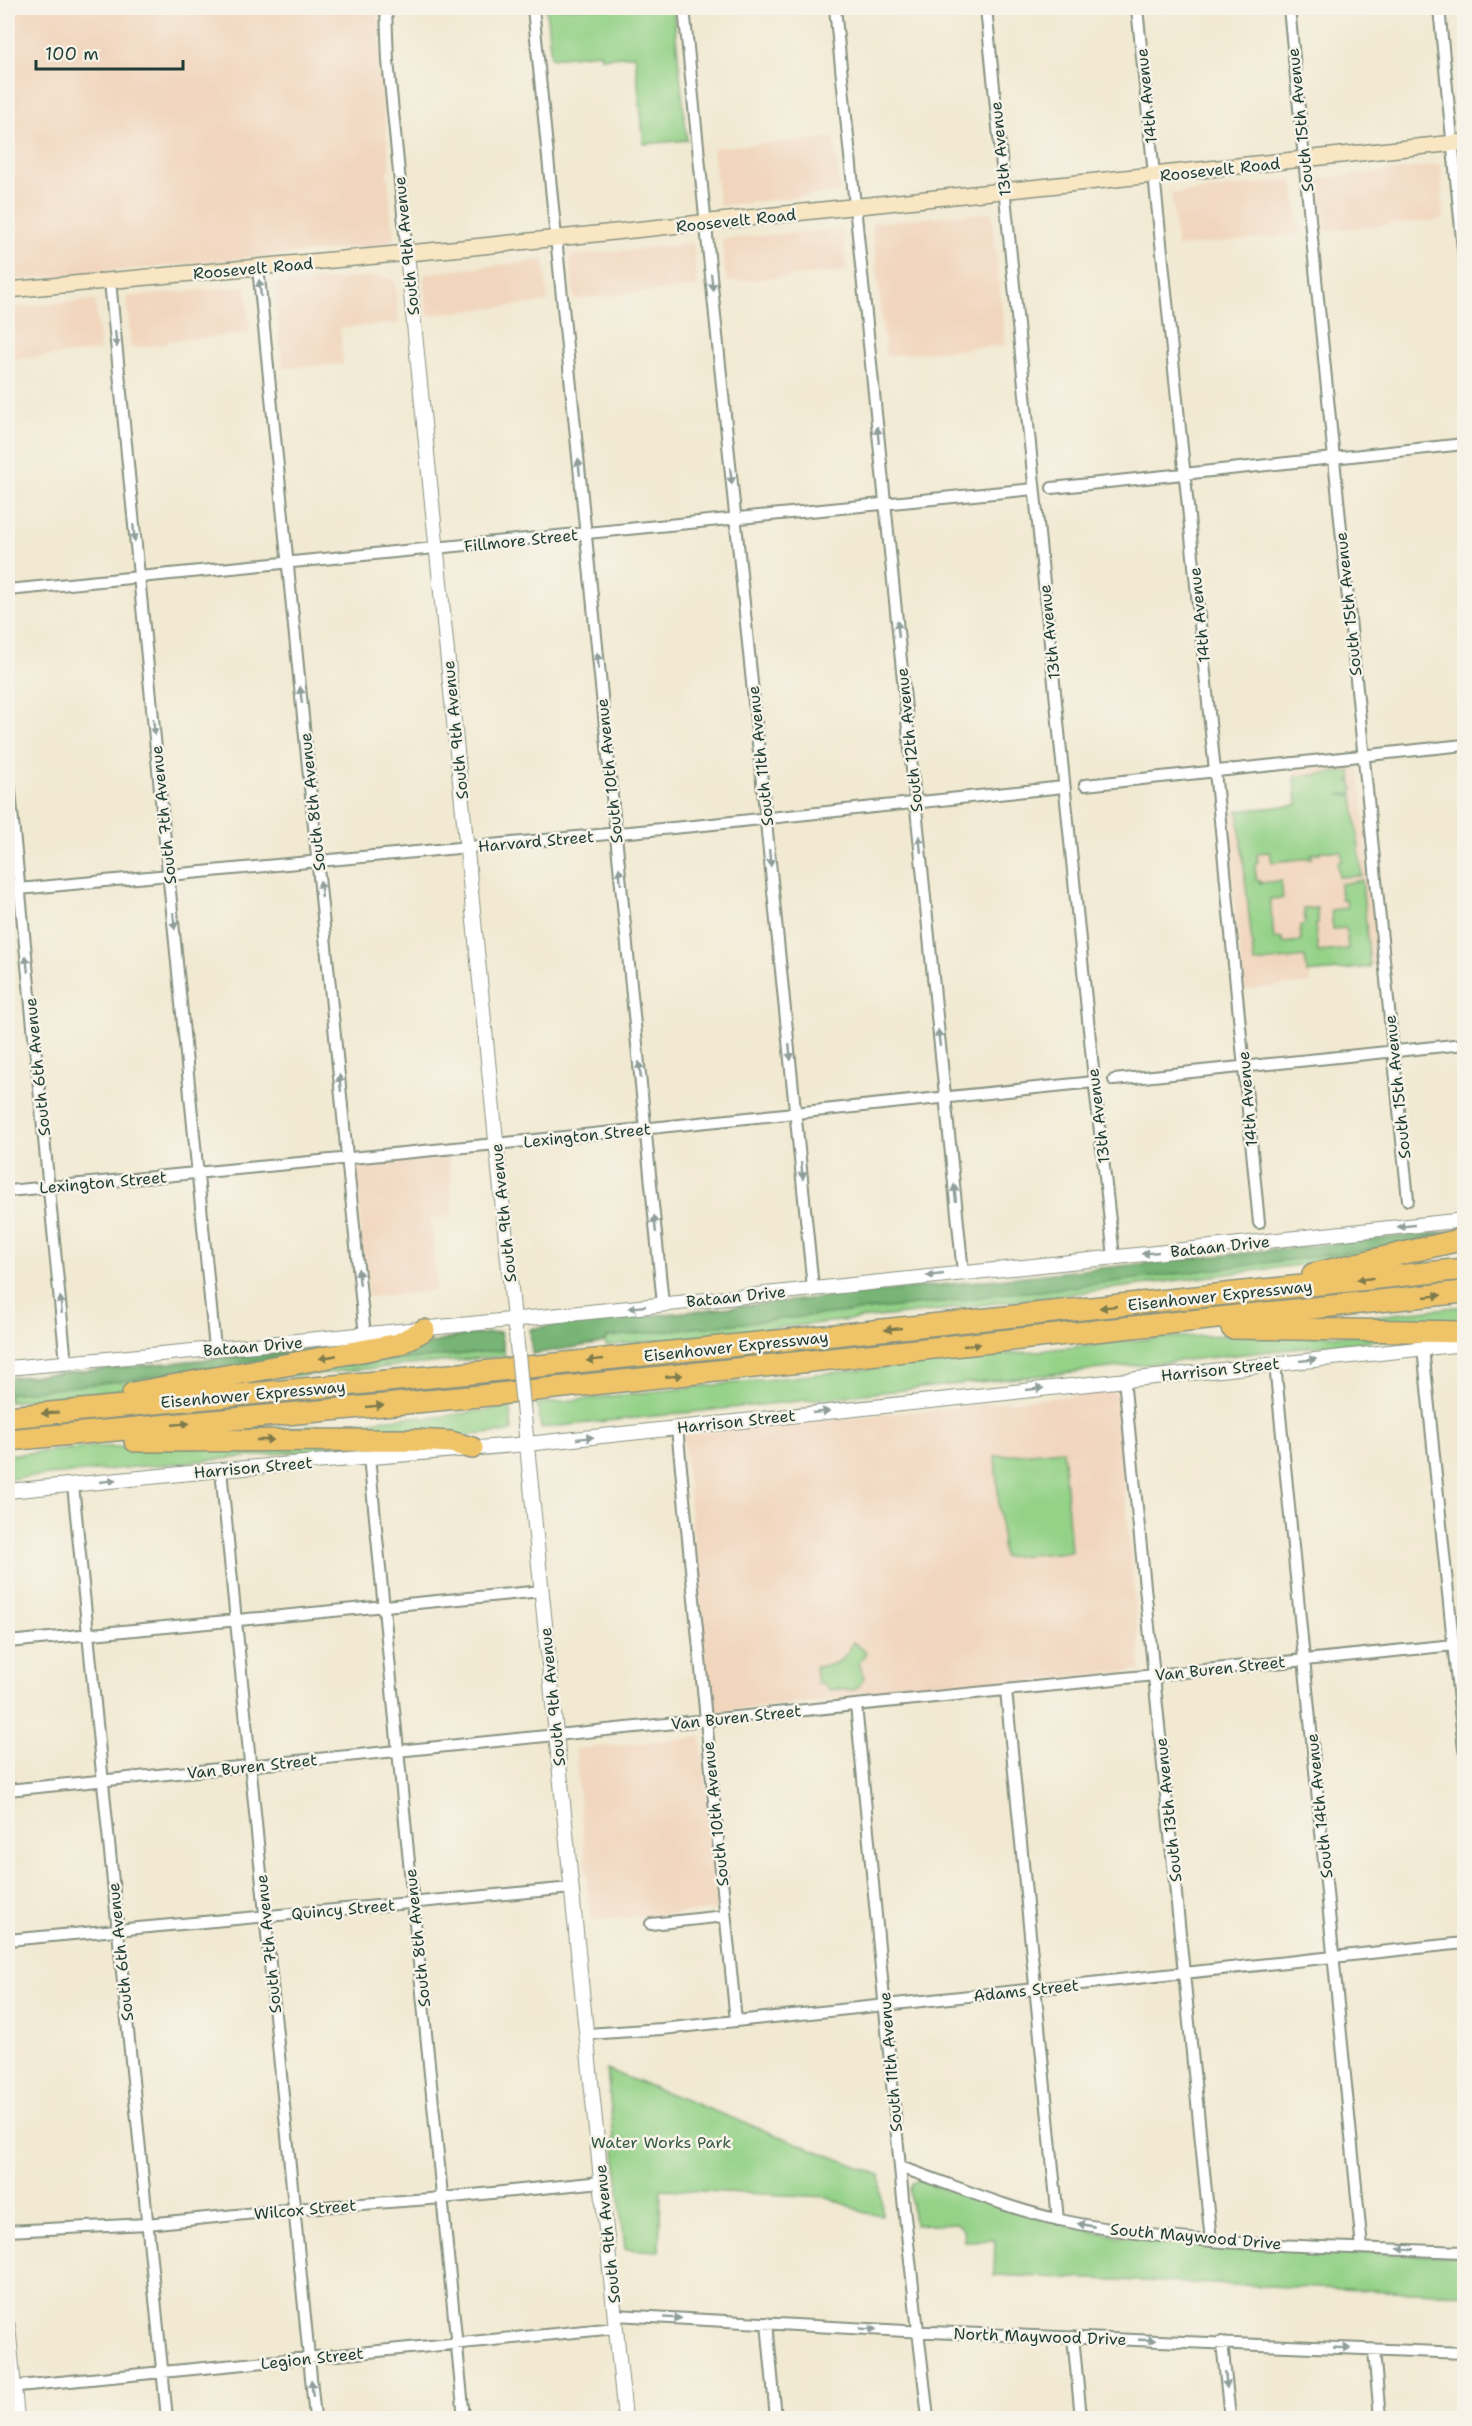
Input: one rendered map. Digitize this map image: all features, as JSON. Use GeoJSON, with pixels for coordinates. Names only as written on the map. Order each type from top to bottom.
{"type":"FeatureCollection","features":[{"type":"Feature","properties":{"kind":"highway"},"geometry":{"type":"LineString","coordinates":[[1281,1288],[1315,1273],[1464,1239]]}},
{"type":"Feature","properties":{"kind":"highway","name":"Eisenhower Expressway"},"geometry":{"type":"LineString","coordinates":[[8,1417],[471,1373],[1464,1269]]}},
{"type":"Feature","properties":{"kind":"highway","name":"Eisenhower Expressway"},"geometry":{"type":"LineString","coordinates":[[8,1440],[480,1396],[1464,1292]]}},
{"type":"Feature","properties":{"kind":"highway"},"geometry":{"type":"LineString","coordinates":[[1187,1322],[1230,1328],[1464,1332]]}},
{"type":"Feature","properties":{"kind":"highway"},"geometry":{"type":"LineString","coordinates":[[93,1409],[128,1394],[399,1344],[424,1330]]}},
{"type":"Feature","properties":{"kind":"highway"},"geometry":{"type":"LineString","coordinates":[[81,1433],[128,1441],[415,1440],[451,1442],[472,1448]]}},
{"type":"Feature","properties":{"kind":"main road","name":"Roosevelt Road"},"geometry":{"type":"LineString","coordinates":[[8,290],[706,224],[1459,143]]}},
{"type":"Feature","properties":{"kind":"street","name":"South 9th Avenue"},"geometry":{"type":"LineString","coordinates":[[386,8],[388,62],[466,847],[626,2418]]}},
{"type":"Feature","properties":{"kind":"street","name":"South 10th Avenue"},"geometry":{"type":"LineString","coordinates":[[533,8],[663,1304]]}},
{"type":"Feature","properties":{"kind":"street","name":"South 11th Avenue"},"geometry":{"type":"LineString","coordinates":[[684,8],[813,1288]]}},
{"type":"Feature","properties":{"kind":"street","name":"South 12th Avenue"},"geometry":{"type":"LineString","coordinates":[[835,8],[963,1273]]}},
{"type":"Feature","properties":{"kind":"street","name":"13th Avenue"},"geometry":{"type":"LineString","coordinates":[[986,8],[1094,1082],[1114,1257]]}},
{"type":"Feature","properties":{"kind":"street","name":"14th Avenue"},"geometry":{"type":"LineString","coordinates":[[1137,8],[1259,1223]]}},
{"type":"Feature","properties":{"kind":"street","name":"South 15th Avenue"},"geometry":{"type":"LineString","coordinates":[[1289,8],[1408,1200]]}},
{"type":"Feature","properties":{"kind":"street"},"geometry":{"type":"LineString","coordinates":[[1440,8],[1459,143],[1464,259]]}},
{"type":"Feature","properties":{"kind":"street","name":"South 8th Avenue"},"geometry":{"type":"LineString","coordinates":[[258,267],[365,1336]]}},
{"type":"Feature","properties":{"kind":"street","name":"South 7th Avenue"},"geometry":{"type":"LineString","coordinates":[[110,281],[215,1349]]}},
{"type":"Feature","properties":{"kind":"street"},"geometry":{"type":"LineString","coordinates":[[1052,488],[1464,444]]}},
{"type":"Feature","properties":{"kind":"street","name":"Fillmore Street"},"geometry":{"type":"LineString","coordinates":[[8,590],[1034,489]]}},
{"type":"Feature","properties":{"kind":"street"},"geometry":{"type":"LineString","coordinates":[[1085,785],[1464,745]]}},
{"type":"Feature","properties":{"kind":"street","name":"South 6th Avenue"},"geometry":{"type":"LineString","coordinates":[[8,771],[66,1363]]}},
{"type":"Feature","properties":{"kind":"street","name":"Harvard Street"},"geometry":{"type":"LineString","coordinates":[[8,890],[616,833],[1064,787]]}},
{"type":"Feature","properties":{"kind":"street"},"geometry":{"type":"LineString","coordinates":[[1114,1080],[1464,1044]]}},
{"type":"Feature","properties":{"kind":"street","name":"Lexington Street"},"geometry":{"type":"LineString","coordinates":[[8,1191],[646,1129],[1094,1082]]}},
{"type":"Feature","properties":{"kind":"street","name":"Bataan Drive"},"geometry":{"type":"LineString","coordinates":[[8,1368],[424,1330],[515,1328],[663,1304],[1464,1220]]}},
{"type":"Feature","properties":{"kind":"street","name":"Harrison Street"},"geometry":{"type":"LineString","coordinates":[[8,1491],[527,1444],[1464,1344]]}},
{"type":"Feature","properties":{"kind":"street"},"geometry":{"type":"LineString","coordinates":[[1424,1348],[1459,1644],[1464,1750]]}},
{"type":"Feature","properties":{"kind":"street","name":"South 14th Avenue"},"geometry":{"type":"LineString","coordinates":[[1275,1364],[1362,2248]]}},
{"type":"Feature","properties":{"kind":"street","name":"South 13th Avenue"},"geometry":{"type":"LineString","coordinates":[[1124,1379],[1211,2241]]}},
{"type":"Feature","properties":{"kind":"street","name":"South 10th Avenue"},"geometry":{"type":"LineString","coordinates":[[678,1428],[736,2021]]}},
{"type":"Feature","properties":{"kind":"street","name":"South 8th Avenue"},"geometry":{"type":"LineString","coordinates":[[369,1457],[464,2418]]}},
{"type":"Feature","properties":{"kind":"street","name":"South 7th Avenue"},"geometry":{"type":"LineString","coordinates":[[221,1470],[315,2418]]}},
{"type":"Feature","properties":{"kind":"street","name":"South 6th Avenue"},"geometry":{"type":"LineString","coordinates":[[72,1485],[167,2418]]}},
{"type":"Feature","properties":{"kind":"street"},"geometry":{"type":"LineString","coordinates":[[8,1642],[542,1591]]}},
{"type":"Feature","properties":{"kind":"street","name":"Van Buren Street"},"geometry":{"type":"LineString","coordinates":[[8,1790],[1459,1644]]}},
{"type":"Feature","properties":{"kind":"street"},"geometry":{"type":"LineString","coordinates":[[1006,1690],[1058,2220]]}},
{"type":"Feature","properties":{"kind":"street","name":"South 11th Avenue"},"geometry":{"type":"LineString","coordinates":[[856,1705],[900,2168],[928,2418]]}},
{"type":"Feature","properties":{"kind":"street","name":"Quincy Street"},"geometry":{"type":"LineString","coordinates":[[8,1940],[572,1888]]}},
{"type":"Feature","properties":{"kind":"street"},"geometry":{"type":"LineString","coordinates":[[651,1924],[726,1916]]}},
{"type":"Feature","properties":{"kind":"street","name":"Adams Street"},"geometry":{"type":"LineString","coordinates":[[587,2034],[736,2021],[1464,1943]]}},
{"type":"Feature","properties":{"kind":"street","name":"South Maywood Drive"},"geometry":{"type":"LineString","coordinates":[[900,2168],[1058,2220],[1113,2230],[1211,2241],[1464,2252]]}},
{"type":"Feature","properties":{"kind":"street","name":"Wilcox Street"},"geometry":{"type":"LineString","coordinates":[[8,2231],[147,2224],[602,2182]]}},
{"type":"Feature","properties":{"kind":"street","name":"North Maywood Drive"},"geometry":{"type":"LineString","coordinates":[[616,2322],[767,2323],[1464,2352]]}},
{"type":"Feature","properties":{"kind":"street","name":"Legion Street"},"geometry":{"type":"LineString","coordinates":[[11,2387],[457,2344],[616,2322]]}},
{"type":"Feature","properties":{"kind":"street"},"geometry":{"type":"LineString","coordinates":[[767,2323],[776,2418]]}},
{"type":"Feature","properties":{"kind":"street"},"geometry":{"type":"LineString","coordinates":[[8,2326],[11,2387],[17,2418]]}},
{"type":"Feature","properties":{"kind":"street"},"geometry":{"type":"LineString","coordinates":[[1073,2337],[1081,2418]]}},
{"type":"Feature","properties":{"kind":"street"},"geometry":{"type":"LineString","coordinates":[[1222,2342],[1230,2418]]}},
{"type":"Feature","properties":{"kind":"street"},"geometry":{"type":"LineString","coordinates":[[1374,2349],[1380,2418]]}},
{"type":"Feature","properties":{"kind":"shaded area"},"geometry":{"type":"Polygon","coordinates":[[[8,8],[378,8],[381,82],[390,168],[387,172],[392,224],[395,228],[394,237],[384,245],[8,281],[8,8]]]}},
{"type":"Feature","properties":{"kind":"shaded area"},"geometry":{"type":"Polygon","coordinates":[[[834,138],[840,192],[719,206],[713,148],[834,138]]]}},
{"type":"Feature","properties":{"kind":"shaded area"},"geometry":{"type":"Polygon","coordinates":[[[1440,165],[1444,219],[1325,231],[1320,179],[1440,165]]]}},
{"type":"Feature","properties":{"kind":"shaded area"},"geometry":{"type":"Polygon","coordinates":[[[1293,180],[1299,234],[1177,247],[1171,194],[1293,180]]]}},
{"type":"Feature","properties":{"kind":"shaded area"},"geometry":{"type":"Polygon","coordinates":[[[992,212],[1005,345],[886,356],[872,223],[992,212]]]}},
{"type":"Feature","properties":{"kind":"shaded area"},"geometry":{"type":"Polygon","coordinates":[[[842,229],[847,271],[726,282],[722,239],[842,229]]]}},
{"type":"Feature","properties":{"kind":"shaded area"},"geometry":{"type":"Polygon","coordinates":[[[693,244],[697,287],[574,299],[570,256],[693,244]]]}},
{"type":"Feature","properties":{"kind":"shaded area"},"geometry":{"type":"Polygon","coordinates":[[[544,260],[548,302],[427,315],[424,276],[428,273],[544,260]]]}},
{"type":"Feature","properties":{"kind":"shaded area"},"geometry":{"type":"Polygon","coordinates":[[[381,276],[395,283],[399,323],[340,328],[343,364],[283,368],[274,284],[381,276]]]}},
{"type":"Feature","properties":{"kind":"shaded area"},"geometry":{"type":"Polygon","coordinates":[[[246,286],[250,334],[168,341],[168,344],[131,348],[127,297],[246,286]]]}},
{"type":"Feature","properties":{"kind":"shaded area"},"geometry":{"type":"Polygon","coordinates":[[[95,300],[100,351],[8,360],[8,308],[95,300]]]}},
{"type":"Feature","properties":{"kind":"shaded area"},"geometry":{"type":"Polygon","coordinates":[[[1351,763],[1359,770],[1379,965],[1310,973],[1311,983],[1244,990],[1224,813],[1297,805],[1294,769],[1351,763]]]}},
{"type":"Feature","properties":{"kind":"shaded area"},"geometry":{"type":"Polygon","coordinates":[[[448,1156],[453,1216],[431,1218],[436,1288],[434,1291],[368,1297],[355,1172],[357,1166],[448,1156]]]}},
{"type":"Feature","properties":{"kind":"shaded area"},"geometry":{"type":"Polygon","coordinates":[[[1116,1391],[1141,1670],[711,1712],[683,1435],[1116,1391]]]}},
{"type":"Feature","properties":{"kind":"shaded area"},"geometry":{"type":"Polygon","coordinates":[[[701,1737],[717,1910],[591,1921],[575,1749],[701,1737]]]}},
{"type":"Feature","properties":{"kind":"green space"},"geometry":{"type":"Polygon","coordinates":[[[546,8],[673,8],[687,140],[644,144],[635,55],[601,58],[600,53],[551,58],[546,8]]]}},
{"type":"Feature","properties":{"kind":"green space"},"geometry":{"type":"Polygon","coordinates":[[[1351,771],[1352,779],[1349,779],[1349,782],[1352,782],[1353,793],[1338,795],[1353,795],[1362,876],[1339,877],[1337,862],[1342,861],[1341,851],[1320,851],[1320,853],[1311,854],[1312,858],[1272,862],[1270,852],[1257,853],[1256,880],[1260,883],[1281,881],[1283,898],[1270,899],[1274,939],[1282,938],[1283,943],[1301,941],[1300,925],[1305,924],[1304,909],[1317,908],[1318,924],[1315,925],[1318,952],[1348,949],[1346,928],[1333,929],[1331,910],[1347,908],[1346,899],[1341,899],[1340,884],[1362,880],[1370,967],[1307,973],[1305,957],[1254,963],[1238,811],[1297,805],[1295,777],[1351,771]]]}},
{"type":"Feature","properties":{"kind":"green space"},"geometry":{"type":"Polygon","coordinates":[[[1464,1230],[1361,1257],[943,1310],[606,1346],[605,1342],[532,1354],[531,1329],[1464,1230]]]}},
{"type":"Feature","properties":{"kind":"green space"},"geometry":{"type":"Polygon","coordinates":[[[1451,1231],[1386,1248],[1039,1291],[996,1294],[964,1300],[608,1337],[602,1343],[532,1354],[530,1330],[534,1328],[1451,1231]]]}},
{"type":"Feature","properties":{"kind":"green space"},"geometry":{"type":"Polygon","coordinates":[[[1464,1306],[1464,1326],[1340,1320],[1464,1306]]]}},
{"type":"Feature","properties":{"kind":"green space"},"geometry":{"type":"Polygon","coordinates":[[[500,1332],[505,1356],[227,1382],[401,1351],[460,1336],[500,1332]]]}},
{"type":"Feature","properties":{"kind":"green space"},"geometry":{"type":"Polygon","coordinates":[[[500,1332],[504,1350],[343,1366],[337,1363],[401,1351],[460,1336],[500,1332]]]}},
{"type":"Feature","properties":{"kind":"green space"},"geometry":{"type":"Polygon","coordinates":[[[1251,1334],[1441,1337],[1387,1342],[1386,1339],[541,1428],[537,1404],[1158,1338],[1251,1334]]]}},
{"type":"Feature","properties":{"kind":"green space"},"geometry":{"type":"Polygon","coordinates":[[[372,1345],[108,1392],[10,1402],[8,1399],[8,1378],[372,1345]]]}},
{"type":"Feature","properties":{"kind":"green space"},"geometry":{"type":"Polygon","coordinates":[[[310,1350],[306,1353],[129,1380],[8,1394],[8,1378],[310,1350]]]}},
{"type":"Feature","properties":{"kind":"green space"},"geometry":{"type":"Polygon","coordinates":[[[510,1407],[512,1430],[508,1432],[459,1436],[246,1432],[422,1416],[422,1419],[510,1407]]]}},
{"type":"Feature","properties":{"kind":"green space"},"geometry":{"type":"Polygon","coordinates":[[[406,1444],[361,1446],[8,1479],[8,1455],[93,1447],[406,1444]]]}},
{"type":"Feature","properties":{"kind":"green space"},"geometry":{"type":"Polygon","coordinates":[[[1063,1450],[1071,1552],[1003,1557],[995,1456],[1063,1450]]]}},
{"type":"Feature","properties":{"kind":"green space"},"geometry":{"type":"Polygon","coordinates":[[[853,1642],[866,1652],[859,1663],[864,1678],[857,1688],[829,1690],[824,1684],[817,1684],[815,1667],[839,1661],[853,1642]]]}},
{"type":"Feature","properties":{"kind":"green space","name":"Water Works Park"},"geometry":{"type":"Polygon","coordinates":[[[607,2070],[880,2175],[882,2215],[865,2213],[828,2197],[661,2189],[659,2251],[625,2249],[607,2070]]]}},
{"type":"Feature","properties":{"kind":"green space"},"geometry":{"type":"Polygon","coordinates":[[[921,2181],[1041,2219],[1134,2238],[1175,2243],[1464,2257],[1464,2294],[994,2275],[995,2240],[964,2241],[963,2230],[957,2223],[914,2225],[910,2189],[913,2182],[921,2181]]]}}]}
